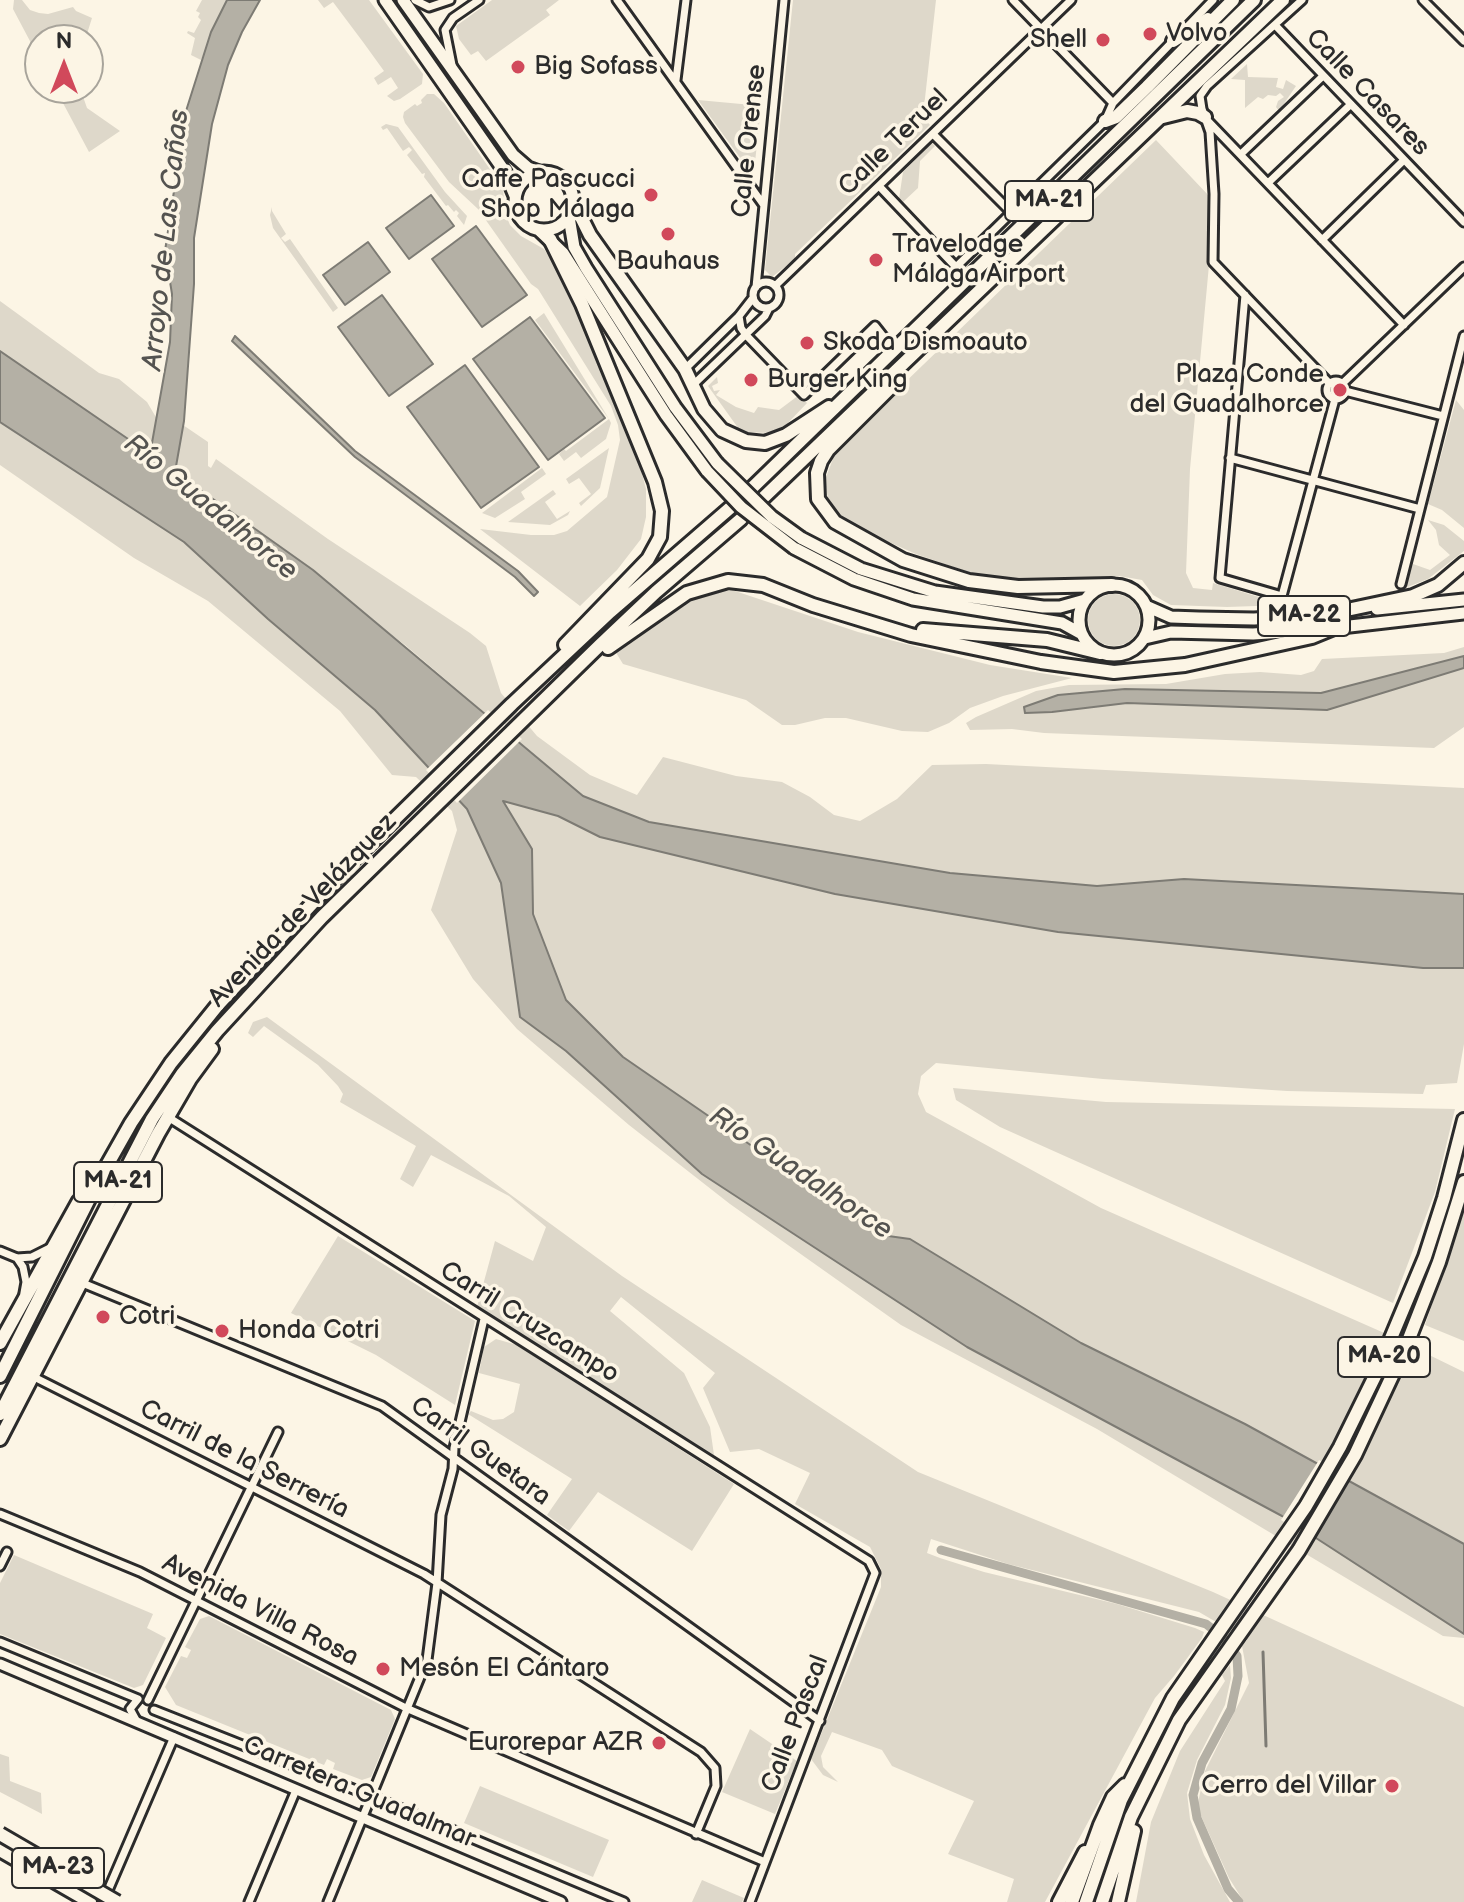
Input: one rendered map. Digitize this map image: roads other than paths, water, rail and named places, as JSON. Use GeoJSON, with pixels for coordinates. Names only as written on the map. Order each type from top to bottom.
{"type":"FeatureCollection","features":[{"type":"Feature","properties":{"kind":"highway"},"geometry":{"type":"LineString","coordinates":[[1173,41],[1217,5],[1233,0]]}},
{"type":"Feature","properties":{"kind":"highway","name":"Avenida de Velázquez"},"geometry":{"type":"LineString","coordinates":[[0,1414],[152,1119],[182,1074],[217,1031],[360,881],[575,670],[594,661],[602,648],[746,503],[842,400],[1254,0]]}},
{"type":"Feature","properties":{"kind":"highway","name":"Avenida de Velázquez"},"geometry":{"type":"LineString","coordinates":[[0,1376],[97,1183],[131,1123],[190,1040],[246,973],[346,867],[585,630],[746,503],[900,369],[1283,0]]}},
{"type":"Feature","properties":{"kind":"highway"},"geometry":{"type":"LineString","coordinates":[[1105,121],[1116,117],[1147,87],[1217,5]]}},
{"type":"Feature","properties":{"kind":"highway"},"geometry":{"type":"LineString","coordinates":[[1207,86],[1215,65]]}},
{"type":"Feature","properties":{"kind":"highway"},"geometry":{"type":"LineString","coordinates":[[1160,119],[1187,111],[1205,117]]}},
{"type":"Feature","properties":{"kind":"highway"},"geometry":{"type":"LineString","coordinates":[[1012,213],[1017,214],[1054,197]]}},
{"type":"Feature","properties":{"kind":"highway"},"geometry":{"type":"LineString","coordinates":[[573,201],[590,235],[685,369],[704,409],[722,430],[746,441],[765,443],[786,435],[805,420],[842,400]]}},
{"type":"Feature","properties":{"kind":"highway"},"geometry":{"type":"LineString","coordinates":[[550,239],[582,304],[655,482],[662,511],[660,537],[648,559],[585,630]]}},
{"type":"Feature","properties":{"kind":"highway"},"geometry":{"type":"LineString","coordinates":[[900,369],[889,389],[828,450],[821,461],[817,473],[818,499],[835,522],[903,560],[969,581],[1018,587],[1112,585]]}},
{"type":"Feature","properties":{"kind":"highway"},"geometry":{"type":"LineString","coordinates":[[1323,615],[1413,596],[1438,585],[1464,563]]}},
{"type":"Feature","properties":{"kind":"highway"},"geometry":{"type":"LineString","coordinates":[[602,648],[687,593],[728,581],[763,585],[864,621],[953,645],[1114,672],[1185,665],[1312,637],[1334,628]]}},
{"type":"Feature","properties":{"kind":"highway"},"geometry":{"type":"LineString","coordinates":[[864,621],[947,634],[1047,640],[1100,653]]}},
{"type":"Feature","properties":{"kind":"highway"},"geometry":{"type":"LineString","coordinates":[[0,1439],[168,1117],[211,1050],[263,991],[270,974]]}},
{"type":"Feature","properties":{"kind":"highway","name":"MA-20"},"geometry":{"type":"LineString","coordinates":[[1086,1902],[1106,1841],[1133,1777],[1183,1683],[1284,1540],[1359,1410],[1425,1257],[1464,1120]]}},
{"type":"Feature","properties":{"kind":"highway","name":"MA-20"},"geometry":{"type":"LineString","coordinates":[[1102,1902],[1131,1817],[1173,1730],[1299,1550],[1355,1455],[1407,1344],[1439,1262],[1464,1182]]}},
{"type":"Feature","properties":{"kind":"highway"},"geometry":{"type":"LineString","coordinates":[[0,1343],[79,1201],[97,1183]]}},
{"type":"Feature","properties":{"kind":"highway"},"geometry":{"type":"LineString","coordinates":[[1059,1902],[1113,1797],[1133,1777]]}},
{"type":"Feature","properties":{"kind":"highway"},"geometry":{"type":"LineString","coordinates":[[1118,1902],[1144,1789]]}},
{"type":"Feature","properties":{"kind":"highway"},"geometry":{"type":"LineString","coordinates":[[1072,1902],[1100,1825]]}},
{"type":"Feature","properties":{"kind":"highway","name":"MA-23"},"geometry":{"type":"LineString","coordinates":[[0,1834],[117,1902]]}},
{"type":"Feature","properties":{"kind":"highway","name":"MA-23"},"geometry":{"type":"LineString","coordinates":[[0,1850],[90,1902]]}},
{"type":"Feature","properties":{"kind":"main road"},"geometry":{"type":"LineString","coordinates":[[385,0],[505,172],[515,196]]}},
{"type":"Feature","properties":{"kind":"main road"},"geometry":{"type":"LineString","coordinates":[[403,0],[513,155],[528,168],[560,176],[568,184],[573,201],[569,217],[574,247],[712,467]]}},
{"type":"Feature","properties":{"kind":"main road"},"geometry":{"type":"LineString","coordinates":[[539,172],[519,185],[515,208],[520,218],[528,226],[539,230],[563,253],[666,415],[746,503],[798,543],[854,579],[913,599],[1062,623],[1080,633]]}},
{"type":"Feature","properties":{"kind":"main road"},"geometry":{"type":"LineString","coordinates":[[539,230],[551,230],[569,217]]}},
{"type":"Feature","properties":{"kind":"main road"},"geometry":{"type":"LineString","coordinates":[[798,543],[861,569],[935,592],[1043,607],[1060,607],[1085,600],[1102,587],[1112,585]]}},
{"type":"Feature","properties":{"kind":"main road","name":"MA-22"},"geometry":{"type":"LineString","coordinates":[[1112,585],[1132,590],[1146,606],[1171,617],[1254,619],[1323,615],[1464,600]]}},
{"type":"Feature","properties":{"kind":"main road"},"geometry":{"type":"LineString","coordinates":[[1085,600],[1079,615],[1080,633],[1085,642],[1100,653]]}},
{"type":"Feature","properties":{"kind":"main road"},"geometry":{"type":"LineString","coordinates":[[1145,638],[1149,617],[1146,606]]}},
{"type":"Feature","properties":{"kind":"main road","name":"MA-22"},"geometry":{"type":"LineString","coordinates":[[1100,653],[1114,656],[1126,654],[1145,638],[1171,632],[1253,634],[1464,613]]}},
{"type":"Feature","properties":{"kind":"street"},"geometry":{"type":"LineString","coordinates":[[415,0],[429,7],[450,0]]}},
{"type":"Feature","properties":{"kind":"street"},"geometry":{"type":"LineString","coordinates":[[452,67],[445,30],[453,18],[479,0]]}},
{"type":"Feature","properties":{"kind":"street"},"geometry":{"type":"LineString","coordinates":[[617,0],[763,204]]}},
{"type":"Feature","properties":{"kind":"street"},"geometry":{"type":"LineString","coordinates":[[676,80],[686,0]]}},
{"type":"Feature","properties":{"kind":"street","name":"Calle Orense"},"geometry":{"type":"LineString","coordinates":[[756,287],[784,0]]}},
{"type":"Feature","properties":{"kind":"street"},"geometry":{"type":"LineString","coordinates":[[1013,0],[1113,103]]}},
{"type":"Feature","properties":{"kind":"street","name":"Calle Teruel"},"geometry":{"type":"LineString","coordinates":[[775,286],[1071,0]]}},
{"type":"Feature","properties":{"kind":"street"},"geometry":{"type":"LineString","coordinates":[[1302,0],[1207,86],[1200,96],[1210,132],[1214,194],[1213,262],[1330,384]]}},
{"type":"Feature","properties":{"kind":"street"},"geometry":{"type":"LineString","coordinates":[[1423,0],[1464,41]]}},
{"type":"Feature","properties":{"kind":"street","name":"Calle Casares"},"geometry":{"type":"LineString","coordinates":[[1275,25],[1464,222]]}},
{"type":"Feature","properties":{"kind":"street"},"geometry":{"type":"LineString","coordinates":[[879,186],[956,267],[1105,121],[1113,103],[1173,41]]}},
{"type":"Feature","properties":{"kind":"street"},"geometry":{"type":"LineString","coordinates":[[1241,154],[1323,76]]}},
{"type":"Feature","properties":{"kind":"street"},"geometry":{"type":"LineString","coordinates":[[1268,183],[1350,105]]}},
{"type":"Feature","properties":{"kind":"street"},"geometry":{"type":"LineString","coordinates":[[1205,117],[1404,325]]}},
{"type":"Feature","properties":{"kind":"street"},"geometry":{"type":"LineString","coordinates":[[933,134],[1012,213]]}},
{"type":"Feature","properties":{"kind":"street"},"geometry":{"type":"LineString","coordinates":[[1322,240],[1404,160]]}},
{"type":"Feature","properties":{"kind":"street"},"geometry":{"type":"LineString","coordinates":[[1330,384],[1328,394],[1335,399],[1341,398],[1344,387],[1464,267]]}},
{"type":"Feature","properties":{"kind":"street"},"geometry":{"type":"LineString","coordinates":[[685,369],[739,316],[753,298],[756,287],[767,282],[775,286],[779,293],[778,301],[691,387]]}},
{"type":"Feature","properties":{"kind":"street"},"geometry":{"type":"LineString","coordinates":[[1245,295],[1220,578],[1282,596],[1335,399]]}},
{"type":"Feature","properties":{"kind":"street"},"geometry":{"type":"LineString","coordinates":[[753,298],[757,305],[769,308]]}},
{"type":"Feature","properties":{"kind":"street"},"geometry":{"type":"LineString","coordinates":[[739,316],[746,335],[804,395],[875,326],[886,340]]}},
{"type":"Feature","properties":{"kind":"street"},"geometry":{"type":"LineString","coordinates":[[1401,584],[1464,336]]}},
{"type":"Feature","properties":{"kind":"street"},"geometry":{"type":"LineString","coordinates":[[1330,384],[1335,382],[1443,416]]}},
{"type":"Feature","properties":{"kind":"street"},"geometry":{"type":"LineString","coordinates":[[1230,458],[1420,509]]}},
{"type":"Feature","properties":{"kind":"street","name":"Carril Cruzcampo"},"geometry":{"type":"LineString","coordinates":[[168,1117],[869,1561]]}},
{"type":"Feature","properties":{"kind":"street"},"geometry":{"type":"LineString","coordinates":[[0,1251],[17,1258],[43,1253],[55,1244]]}},
{"type":"Feature","properties":{"kind":"street"},"geometry":{"type":"LineString","coordinates":[[17,1258],[26,1282],[23,1297]]}},
{"type":"Feature","properties":{"kind":"street","name":"Carril Guetara"},"geometry":{"type":"LineString","coordinates":[[80,1282],[382,1406],[820,1721]]}},
{"type":"Feature","properties":{"kind":"street"},"geometry":{"type":"LineString","coordinates":[[328,1902],[427,1660],[437,1583],[441,1515],[484,1319]]}},
{"type":"Feature","properties":{"kind":"street","name":"Carril de la Serrería"},"geometry":{"type":"LineString","coordinates":[[32,1376],[437,1583],[701,1752],[715,1768],[716,1786],[696,1834]]}},
{"type":"Feature","properties":{"kind":"street"},"geometry":{"type":"LineString","coordinates":[[148,1700],[278,1432]]}},
{"type":"Feature","properties":{"kind":"street","name":"Avenida Villa Rosa"},"geometry":{"type":"LineString","coordinates":[[0,1514],[140,1572],[406,1708],[765,1862]]}},
{"type":"Feature","properties":{"kind":"street"},"geometry":{"type":"LineString","coordinates":[[0,1566],[7,1552]]}},
{"type":"Feature","properties":{"kind":"street","name":"Calle Pascal"},"geometry":{"type":"LineString","coordinates":[[750,1902],[875,1573],[869,1561]]}},
{"type":"Feature","properties":{"kind":"street"},"geometry":{"type":"LineString","coordinates":[[0,1642],[138,1699],[148,1700]]}},
{"type":"Feature","properties":{"kind":"street","name":"Carretera Guadalmar"},"geometry":{"type":"LineString","coordinates":[[0,1664],[561,1902]]}},
{"type":"Feature","properties":{"kind":"street"},"geometry":{"type":"LineString","coordinates":[[138,1699],[130,1709],[131,1716],[138,1721],[150,1719],[154,1710]]}},
{"type":"Feature","properties":{"kind":"street"},"geometry":{"type":"LineString","coordinates":[[148,1700],[154,1710],[371,1796],[624,1902]]}},
{"type":"Feature","properties":{"kind":"street"},"geometry":{"type":"LineString","coordinates":[[103,1902],[174,1737]]}},
{"type":"Feature","properties":{"kind":"street"},"geometry":{"type":"LineString","coordinates":[[249,1902],[296,1790]]}},
{"type":"Feature","properties":{"kind":"water"},"geometry":{"type":"Polygon","coordinates":[[[227,0],[260,0],[228,65],[212,124],[194,238],[194,284],[184,421],[175,472],[313,570],[583,796],[649,822],[950,873],[1097,886],[1184,879],[1464,894],[1464,968],[1423,968],[1058,932],[835,894],[600,837],[558,816],[503,801],[532,849],[533,914],[566,1000],[623,1057],[881,1235],[910,1239],[1081,1343],[1245,1424],[1464,1544],[1464,1634],[1282,1516],[967,1347],[702,1174],[566,1051],[520,1017],[501,883],[467,809],[375,710],[184,542],[0,422],[0,351],[150,454],[170,342],[172,294],[165,251],[186,111],[211,32],[227,0]]]}},
{"type":"Feature","properties":{"kind":"water"},"geometry":{"type":"Polygon","coordinates":[[[431,195],[454,226],[409,259],[386,228],[431,195]]]}},
{"type":"Feature","properties":{"kind":"water"},"geometry":{"type":"Polygon","coordinates":[[[476,226],[527,295],[482,327],[432,259],[476,226]]]}},
{"type":"Feature","properties":{"kind":"water"},"geometry":{"type":"Polygon","coordinates":[[[368,242],[390,272],[345,305],[323,275],[368,242]]]}},
{"type":"Feature","properties":{"kind":"water"},"geometry":{"type":"Polygon","coordinates":[[[382,295],[433,364],[389,396],[338,327],[382,295]]]}},
{"type":"Feature","properties":{"kind":"water"},"geometry":{"type":"Polygon","coordinates":[[[530,317],[605,418],[548,460],[473,359],[530,317]]]}},
{"type":"Feature","properties":{"kind":"water"},"geometry":{"type":"Polygon","coordinates":[[[235,336],[355,451],[518,571],[538,592],[534,596],[515,577],[355,457],[232,341],[235,336]]]}},
{"type":"Feature","properties":{"kind":"water"},"geometry":{"type":"Polygon","coordinates":[[[465,365],[539,467],[481,508],[407,407],[465,365]]]}},
{"type":"Feature","properties":{"kind":"water"},"geometry":{"type":"Polygon","coordinates":[[[1464,656],[1464,668],[1327,710],[1127,703],[1025,713],[1024,707],[1058,695],[1125,689],[1321,693],[1464,656]]]}},
{"type":"Feature","properties":{"kind":"waterway"},"geometry":{"type":"LineString","coordinates":[[941,1550],[1206,1624],[1223,1637],[1237,1656],[1238,1676],[1231,1709],[1202,1763],[1193,1795],[1197,1818],[1228,1889],[1239,1902]]}},
{"type":"Feature","properties":{"kind":"waterway"},"geometry":{"type":"LineString","coordinates":[[1263,1652],[1266,1746]]}},
{"type":"Feature","properties":{"kind":"place","name":"Volvo"},"geometry":{"type":"Point","coordinates":[1150,34]}},
{"type":"Feature","properties":{"kind":"place","name":"Shell"},"geometry":{"type":"Point","coordinates":[1103,40]}},
{"type":"Feature","properties":{"kind":"place","name":"Big Sofass"},"geometry":{"type":"Point","coordinates":[518,67]}},
{"type":"Feature","properties":{"kind":"place","name":"Caffe Pascucci Shop Málaga"},"geometry":{"type":"Point","coordinates":[651,195]}},
{"type":"Feature","properties":{"kind":"place","name":"Bauhaus"},"geometry":{"type":"Point","coordinates":[668,234]}},
{"type":"Feature","properties":{"kind":"place","name":"Travelodge Málaga Airport"},"geometry":{"type":"Point","coordinates":[876,260]}},
{"type":"Feature","properties":{"kind":"place","name":"Skoda Dismoauto"},"geometry":{"type":"Point","coordinates":[807,343]}},
{"type":"Feature","properties":{"kind":"place","name":"Burger King"},"geometry":{"type":"Point","coordinates":[751,380]}},
{"type":"Feature","properties":{"kind":"place","name":"Plaza Conde del Guadalhorce"},"geometry":{"type":"Point","coordinates":[1340,390]}},
{"type":"Feature","properties":{"kind":"place","name":"Cotri"},"geometry":{"type":"Point","coordinates":[103,1317]}},
{"type":"Feature","properties":{"kind":"place","name":"Honda Cotri"},"geometry":{"type":"Point","coordinates":[222,1331]}},
{"type":"Feature","properties":{"kind":"place","name":"Mesón El Cántaro"},"geometry":{"type":"Point","coordinates":[383,1669]}},
{"type":"Feature","properties":{"kind":"place","name":"Eurorepar AZR"},"geometry":{"type":"Point","coordinates":[659,1743]}},
{"type":"Feature","properties":{"kind":"place","name":"Cerro del Villar"},"geometry":{"type":"Point","coordinates":[1392,1786]}},
{"type":"Feature","properties":{"kind":"water label","name":"Arroyo de Las Cañas"},"geometry":{"type":"Point","coordinates":[167,240]}},
{"type":"Feature","properties":{"kind":"water label","name":"Río Guadalhorce"},"geometry":{"type":"Point","coordinates":[210,508]}},
{"type":"Feature","properties":{"kind":"water label","name":"Río Guadalhorce"},"geometry":{"type":"Point","coordinates":[800,1174]}}]}
